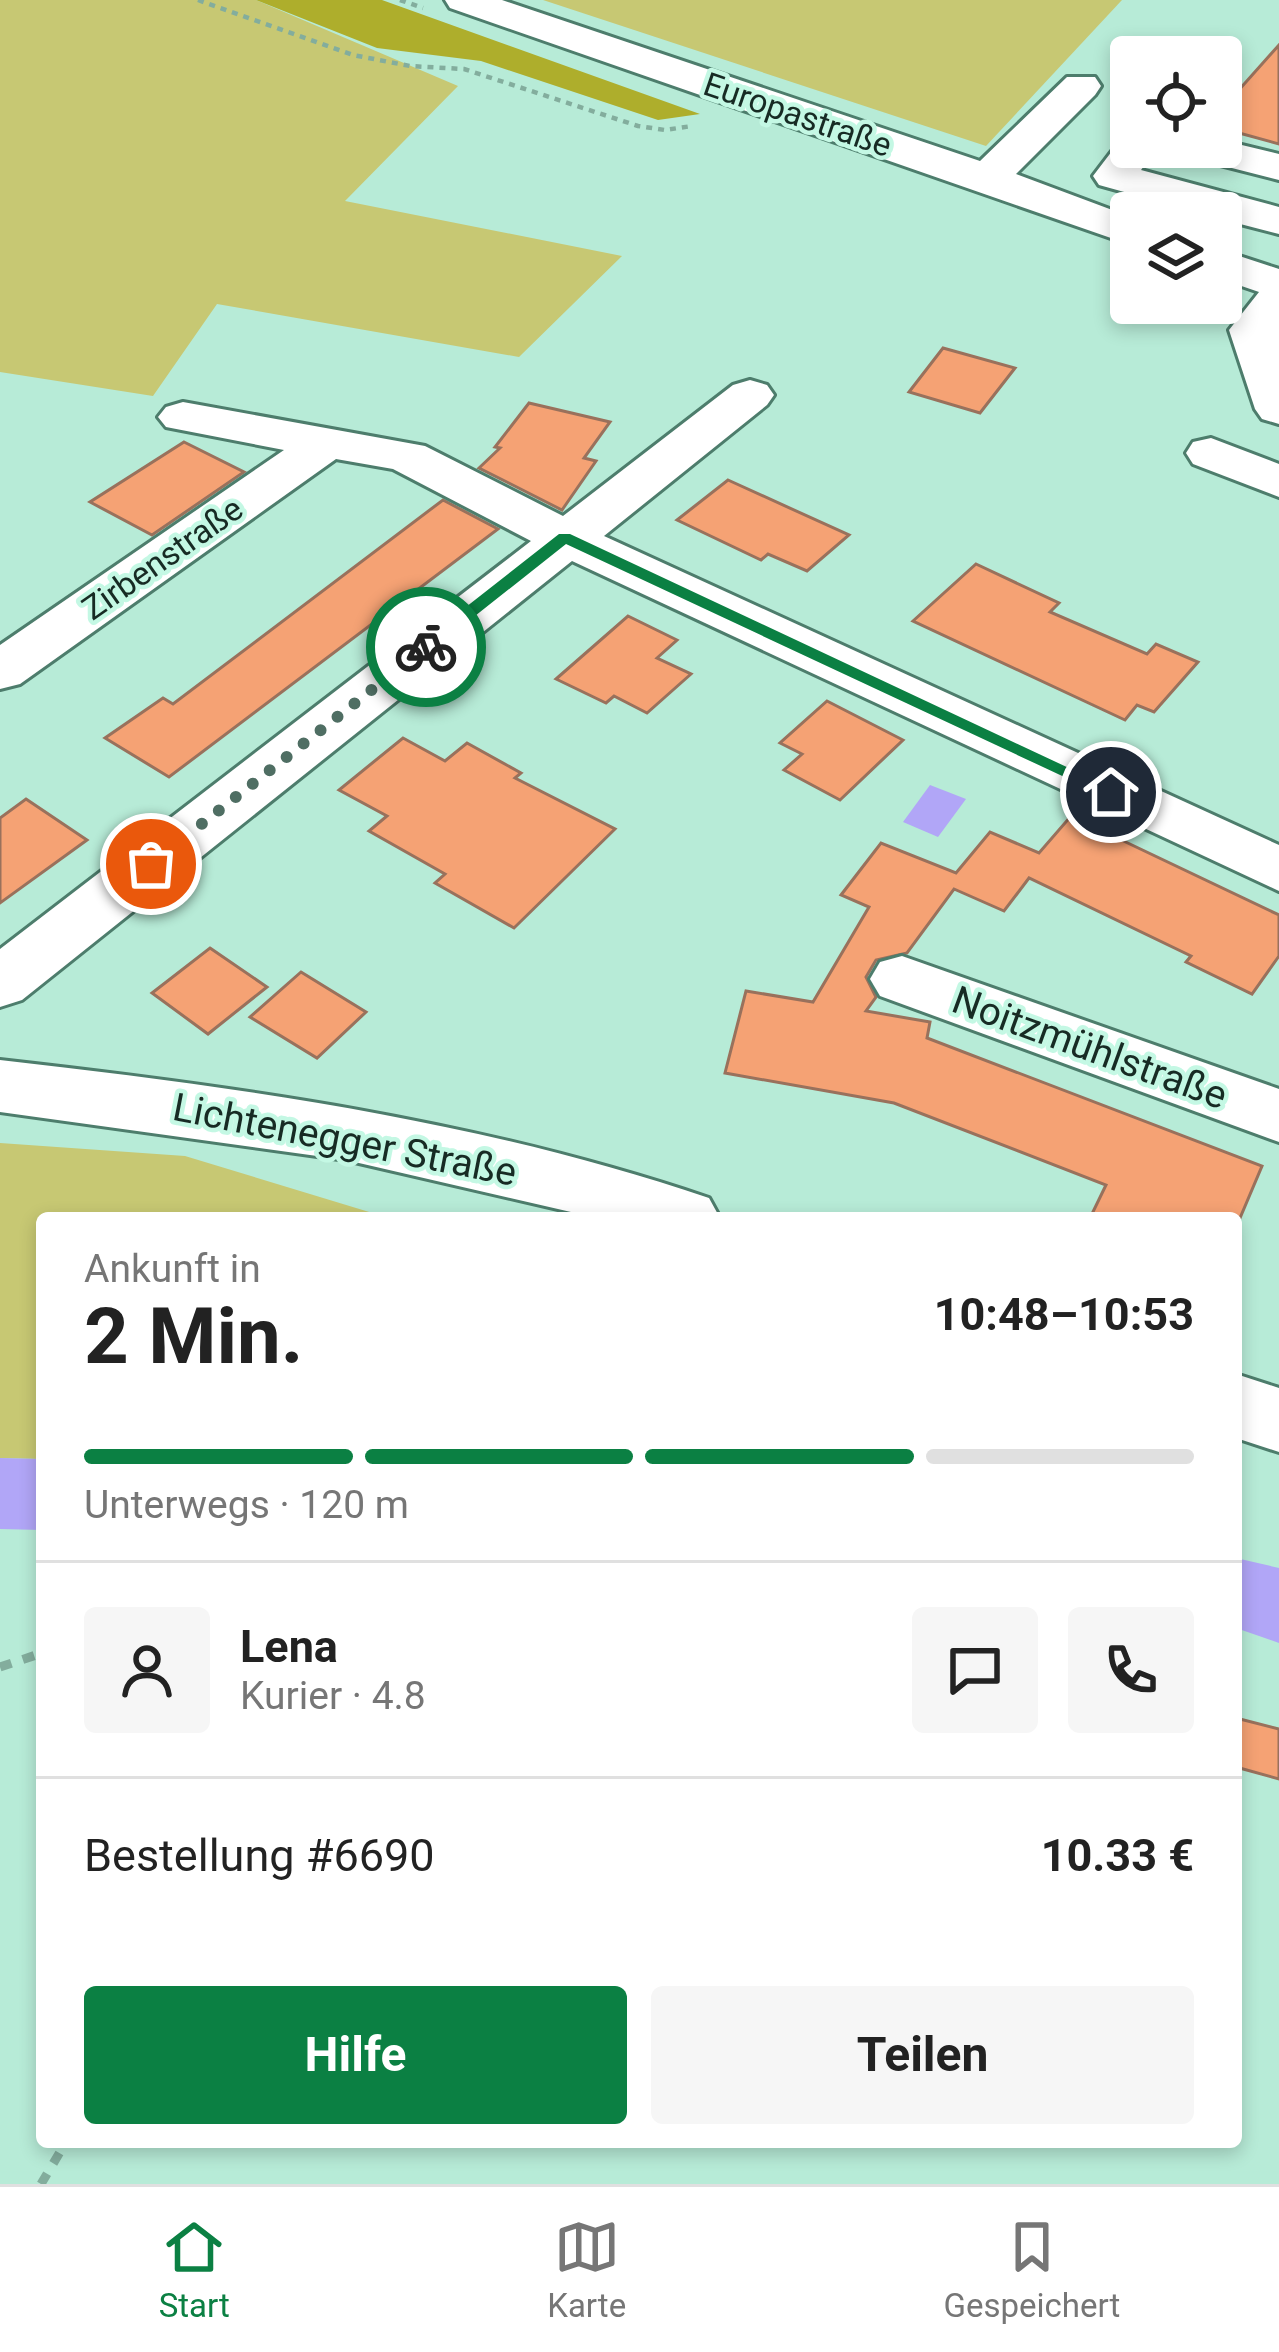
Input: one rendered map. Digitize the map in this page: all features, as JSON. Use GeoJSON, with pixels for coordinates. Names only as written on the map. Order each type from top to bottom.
{"type":"FeatureCollection","features":[{"type":"Feature","properties":{"kind":"street","name":"Europastraße"},"geometry":{"type":"LineString","coordinates":[[464,0],[1110,224]]}},
{"type":"Feature","properties":{"kind":"street"},"geometry":{"type":"LineString","coordinates":[[987,178],[1102,120],[1114,176],[1279,220]]}},
{"type":"Feature","properties":{"kind":"street"},"geometry":{"type":"LineString","coordinates":[[1242,158],[1279,167]]}},
{"type":"Feature","properties":{"kind":"street"},"geometry":{"type":"LineString","coordinates":[[1242,271],[1279,284]]}},
{"type":"Feature","properties":{"kind":"street"},"geometry":{"type":"LineString","coordinates":[[1279,298],[1252,330],[1279,409]]}},
{"type":"Feature","properties":{"kind":"street"},"geometry":{"type":"LineString","coordinates":[[0,983],[750,395]]}},
{"type":"Feature","properties":{"kind":"street"},"geometry":{"type":"LineString","coordinates":[[183,417],[407,458],[564,537],[1279,870]]}},
{"type":"Feature","properties":{"kind":"street","name":"Zirbenstraße"},"geometry":{"type":"LineString","coordinates":[[0,671],[324,445]]}},
{"type":"Feature","properties":{"kind":"street"},"geometry":{"type":"LineString","coordinates":[[1211,453],[1279,482]]}},
{"type":"Feature","properties":{"kind":"street","name":"Noitzmühlstraße"},"geometry":{"type":"LineString","coordinates":[[902,979],[1279,1116]]}},
{"type":"Feature","properties":{"kind":"street","name":"Lichtenegger Straße"},"geometry":{"type":"LineString","coordinates":[[0,1086],[229,1111],[597,1188],[667,1212]]}},
{"type":"Feature","properties":{"kind":"street"},"geometry":{"type":"LineString","coordinates":[[1242,1408],[1279,1420]]}},
{"type":"Feature","properties":{"kind":"path"},"geometry":{"type":"LineString","coordinates":[[198,0],[353,55],[410,66],[464,69],[638,126],[665,130],[700,124],[729,116],[753,98]]}},
{"type":"Feature","properties":{"kind":"path"},"geometry":{"type":"LineString","coordinates":[[0,1667],[36,1655]]}},
{"type":"Feature","properties":{"kind":"path"},"geometry":{"type":"LineString","coordinates":[[41,2184],[62,2148]]}},
{"type":"Feature","properties":{"kind":"shaded area"},"geometry":{"type":"Polygon","coordinates":[[[0,0],[256,0],[458,86],[345,201],[622,256],[519,357],[217,304],[153,396],[0,372],[0,0]]]}},
{"type":"Feature","properties":{"kind":"shaded area"},"geometry":{"type":"Polygon","coordinates":[[[256,0],[382,0],[700,114],[658,120],[481,61],[377,48],[256,0]]]}},
{"type":"Feature","properties":{"kind":"shaded area"},"geometry":{"type":"Polygon","coordinates":[[[543,0],[1122,0],[986,146],[543,0]]]}},
{"type":"Feature","properties":{"kind":"shaded area"},"geometry":{"type":"Polygon","coordinates":[[[930,785],[966,799],[938,837],[903,822],[930,785]]]}},
{"type":"Feature","properties":{"kind":"shaded area"},"geometry":{"type":"Polygon","coordinates":[[[0,1143],[185,1156],[369,1212],[36,1212],[36,1459],[0,1458],[0,1143]]]}},
{"type":"Feature","properties":{"kind":"shaded area"},"geometry":{"type":"Polygon","coordinates":[[[0,1458],[36,1459],[36,1530],[0,1529],[0,1458]]]}},
{"type":"Feature","properties":{"kind":"shaded area"},"geometry":{"type":"Polygon","coordinates":[[[1242,1559],[1279,1568],[1279,1643],[1242,1630],[1242,1559]]]}},
{"type":"Feature","properties":{"kind":"building"},"geometry":{"type":"Polygon","coordinates":[[[1279,45],[1279,144],[1242,134],[1242,86],[1279,45]]]}},
{"type":"Feature","properties":{"kind":"building"},"geometry":{"type":"Polygon","coordinates":[[[943,348],[1015,368],[980,413],[909,392],[943,348]]]}},
{"type":"Feature","properties":{"kind":"building"},"geometry":{"type":"Polygon","coordinates":[[[529,403],[610,422],[584,458],[596,461],[562,510],[479,468],[500,448],[495,447],[529,403]]]}},
{"type":"Feature","properties":{"kind":"building"},"geometry":{"type":"Polygon","coordinates":[[[184,442],[244,472],[152,535],[90,502],[184,442]]]}},
{"type":"Feature","properties":{"kind":"building"},"geometry":{"type":"Polygon","coordinates":[[[728,480],[849,535],[807,571],[768,554],[761,560],[677,520],[728,480]]]}},
{"type":"Feature","properties":{"kind":"building"},"geometry":{"type":"Polygon","coordinates":[[[443,500],[498,529],[169,777],[105,738],[163,698],[173,704],[443,500]]]}},
{"type":"Feature","properties":{"kind":"building"},"geometry":{"type":"Polygon","coordinates":[[[976,564],[1059,603],[1050,612],[1147,654],[1156,644],[1198,662],[1154,712],[1137,705],[1125,720],[913,621],[976,564]]]}},
{"type":"Feature","properties":{"kind":"building"},"geometry":{"type":"Polygon","coordinates":[[[628,616],[677,640],[657,658],[691,674],[647,713],[614,696],[606,703],[556,679],[628,616]]]}},
{"type":"Feature","properties":{"kind":"building"},"geometry":{"type":"Polygon","coordinates":[[[827,701],[903,740],[840,800],[784,770],[802,754],[780,743],[827,701]]]}},
{"type":"Feature","properties":{"kind":"building"},"geometry":{"type":"Polygon","coordinates":[[[403,738],[445,761],[467,743],[521,773],[515,778],[615,829],[514,928],[435,883],[445,874],[369,831],[387,816],[339,790],[403,738]]]}},
{"type":"Feature","properties":{"kind":"building"},"geometry":{"type":"Polygon","coordinates":[[[26,799],[87,840],[0,903],[0,818],[26,799]]]}},
{"type":"Feature","properties":{"kind":"building"},"geometry":{"type":"Polygon","coordinates":[[[1071,816],[1279,915],[1279,956],[1252,994],[1186,962],[1191,956],[1029,878],[1004,911],[954,889],[907,953],[876,960],[866,977],[876,997],[866,1011],[930,1022],[927,1038],[1262,1166],[1242,1213],[1093,1212],[1106,1185],[894,1103],[725,1073],[746,991],[813,1002],[869,907],[841,895],[881,843],[956,873],[990,832],[1039,853],[1071,816]]]}},
{"type":"Feature","properties":{"kind":"building"},"geometry":{"type":"Polygon","coordinates":[[[210,948],[267,987],[208,1034],[152,993],[210,948]]]}},
{"type":"Feature","properties":{"kind":"building"},"geometry":{"type":"Polygon","coordinates":[[[301,972],[366,1012],[317,1058],[250,1017],[301,972]]]}},
{"type":"Feature","properties":{"kind":"building"},"geometry":{"type":"Polygon","coordinates":[[[1242,1720],[1279,1729],[1279,1779],[1242,1769],[1242,1720]]]}},
{"type":"Feature","properties":{"kind":"way so far"},"geometry":{"type":"LineString","coordinates":[[151,864],[426,647]]}},
{"type":"Feature","properties":{"kind":"route"},"geometry":{"type":"LineString","coordinates":[[426,647],[564,537],[1111,792]]}}]}
